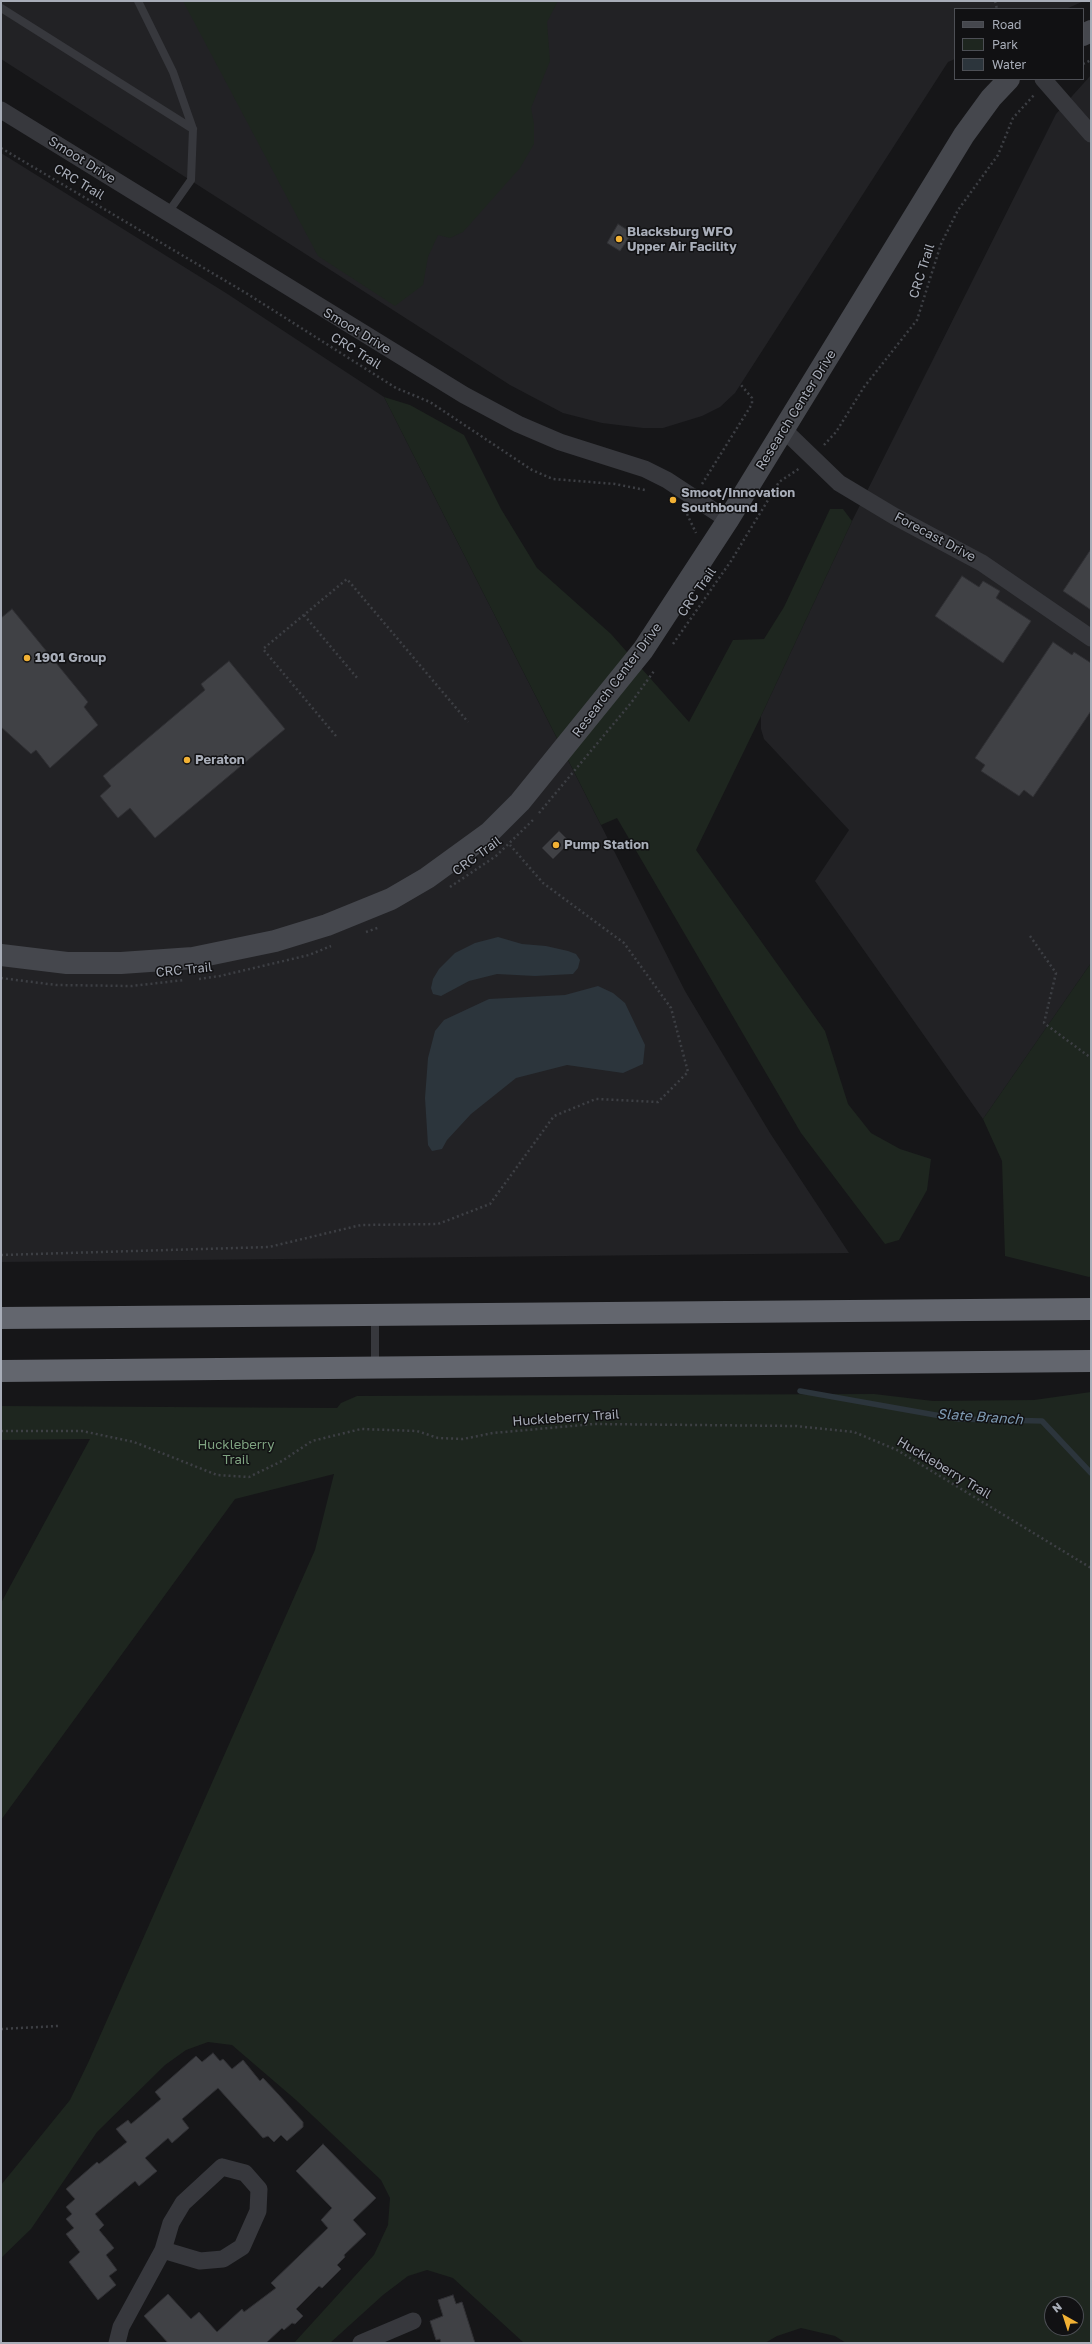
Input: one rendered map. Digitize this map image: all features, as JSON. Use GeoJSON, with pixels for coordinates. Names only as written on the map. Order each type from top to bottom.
{"type":"FeatureCollection","features":[{"type":"Feature","properties":{"kind":"highway"},"geometry":{"type":"LineString","coordinates":[[1,1318],[1091,1310]]}},
{"type":"Feature","properties":{"kind":"highway"},"geometry":{"type":"LineString","coordinates":[[1,1371],[1091,1361]]}},
{"type":"Feature","properties":{"kind":"main road","name":"Research Center Drive"},"geometry":{"type":"LineString","coordinates":[[1,955],[67,963],[106,963],[193,958],[275,941],[327,925],[391,899],[427,878],[489,833],[520,802],[643,650],[728,520],[964,135],[991,98],[1008,80]]}},
{"type":"Feature","properties":{"kind":"street"},"geometry":{"type":"LineString","coordinates":[[1044,80],[1091,134]]}},
{"type":"Feature","properties":{"kind":"street","name":"Smoot Drive"},"geometry":{"type":"LineString","coordinates":[[1,110],[167,214],[464,395],[518,424],[560,442],[645,469],[667,480],[728,520]]}},
{"type":"Feature","properties":{"kind":"street","name":"Forecast Drive"},"geometry":{"type":"LineString","coordinates":[[784,430],[839,483],[894,516],[982,563],[1091,638]]}},
{"type":"Feature","properties":{"kind":"street"},"geometry":{"type":"LineString","coordinates":[[117,2343],[120,2327],[162,2250],[171,2223],[183,2203],[222,2167],[245,2173],[259,2189],[258,2211],[242,2247],[224,2259],[200,2261],[162,2250]]}},
{"type":"Feature","properties":{"kind":"street"},"geometry":{"type":"LineString","coordinates":[[361,2343],[413,2321]]}},
{"type":"Feature","properties":{"kind":"lane"},"geometry":{"type":"LineString","coordinates":[[138,1],[173,72],[193,129],[191,180],[167,214]]}},
{"type":"Feature","properties":{"kind":"lane"},"geometry":{"type":"LineString","coordinates":[[1,8],[193,129]]}},
{"type":"Feature","properties":{"kind":"lane"},"geometry":{"type":"LineString","coordinates":[[375,1315],[375,1368]]}},
{"type":"Feature","properties":{"kind":"path","name":"CRC Trail"},"geometry":{"type":"LineString","coordinates":[[823,446],[836,432],[864,387],[917,320],[941,244],[958,210],[998,155],[1013,118],[1030,97]]}},
{"type":"Feature","properties":{"kind":"path","name":"CRC Trail"},"geometry":{"type":"LineString","coordinates":[[1,148],[246,293],[396,388],[430,402],[532,470],[553,479],[615,484],[645,490],[652,493]]}},
{"type":"Feature","properties":{"kind":"path"},"geometry":{"type":"LineString","coordinates":[[701,484],[752,404],[752,398],[740,385]]}},
{"type":"Feature","properties":{"kind":"path","name":"CRC Trail"},"geometry":{"type":"LineString","coordinates":[[672,645],[731,561],[779,482],[799,469]]}},
{"type":"Feature","properties":{"kind":"path"},"geometry":{"type":"LineString","coordinates":[[685,510],[696,535]]}},
{"type":"Feature","properties":{"kind":"path"},"geometry":{"type":"LineString","coordinates":[[336,736],[263,649],[347,579],[468,722]]}},
{"type":"Feature","properties":{"kind":"path"},"geometry":{"type":"LineString","coordinates":[[304,615],[358,679]]}},
{"type":"Feature","properties":{"kind":"path","name":"CRC Trail"},"geometry":{"type":"LineString","coordinates":[[447,889],[460,882],[510,844],[550,801],[631,703],[658,665]]}},
{"type":"Feature","properties":{"kind":"path"},"geometry":{"type":"LineString","coordinates":[[1,1255],[269,1247],[361,1225],[438,1224],[490,1204],[554,1116],[596,1099],[658,1102],[688,1072],[671,1008],[624,943],[543,883],[510,844]]}},
{"type":"Feature","properties":{"kind":"path"},"geometry":{"type":"LineString","coordinates":[[361,934],[382,925]]}},
{"type":"Feature","properties":{"kind":"path"},"geometry":{"type":"LineString","coordinates":[[1030,936],[1056,973],[1044,1023],[1091,1058]]}},
{"type":"Feature","properties":{"kind":"path","name":"CRC Trail"},"geometry":{"type":"LineString","coordinates":[[1,978],[56,985],[132,986],[213,977],[309,955],[339,943]]}},
{"type":"Feature","properties":{"kind":"path","name":"Huckleberry Trail"},"geometry":{"type":"LineString","coordinates":[[1,1431],[82,1431],[134,1442],[217,1475],[249,1477],[282,1460],[312,1441],[361,1429],[417,1431],[438,1438],[464,1439],[494,1433],[594,1424],[796,1426],[854,1432],[897,1450],[1091,1568]]}},
{"type":"Feature","properties":{"kind":"path"},"geometry":{"type":"LineString","coordinates":[[1,2030],[58,2026]]}},
{"type":"Feature","properties":{"kind":"shaded area"},"geometry":{"type":"Polygon","coordinates":[[[1,1],[1084,1],[1068,8],[954,8],[954,59],[948,62],[735,393],[720,407],[702,416],[663,428],[643,428],[602,423],[563,413],[510,385],[1,59],[1,1]]]}},
{"type":"Feature","properties":{"kind":"shaded area"},"geometry":{"type":"Polygon","coordinates":[[[1091,75],[1091,963],[983,1119],[815,881],[849,830],[764,739],[761,729],[761,716],[852,521],[1056,114],[1091,75]]]}},
{"type":"Feature","properties":{"kind":"shaded area"},"geometry":{"type":"Polygon","coordinates":[[[1,153],[226,293],[384,397],[685,991],[770,1133],[849,1253],[1,1262],[1,153]]]}},
{"type":"Feature","properties":{"kind":"green space"},"geometry":{"type":"Polygon","coordinates":[[[183,1],[558,1],[547,22],[550,61],[531,108],[534,124],[534,144],[520,168],[463,232],[450,238],[438,235],[428,257],[423,285],[395,306],[318,256],[183,1]]]}},
{"type":"Feature","properties":{"kind":"green space"},"geometry":{"type":"Polygon","coordinates":[[[384,397],[410,405],[464,435],[501,509],[537,568],[611,634],[689,722],[733,640],[764,639],[784,607],[830,509],[843,509],[852,521],[761,716],[696,850],[825,1031],[848,1104],[871,1133],[900,1149],[931,1159],[927,1190],[899,1240],[885,1244],[801,1133],[617,818],[601,825],[384,397]]]}},
{"type":"Feature","properties":{"kind":"green space"},"geometry":{"type":"Polygon","coordinates":[[[1091,963],[1091,1276],[1089,1277],[1005,1256],[1002,1161],[983,1119],[1091,963]]]}},
{"type":"Feature","properties":{"kind":"green space"},"geometry":{"type":"Polygon","coordinates":[[[1091,1392],[1091,2343],[846,2343],[835,2336],[801,2328],[777,2336],[765,2343],[524,2343],[453,2278],[427,2270],[408,2276],[383,2295],[330,2343],[294,2343],[374,2255],[388,2225],[390,2198],[381,2180],[296,2100],[232,2045],[208,2042],[186,2050],[165,2065],[97,2132],[31,2229],[1,2258],[1,2185],[70,2100],[88,2063],[315,1550],[334,1474],[235,1499],[1,1820],[1,1603],[90,1439],[1,1440],[1,1406],[337,1408],[341,1403],[357,1396],[874,1394],[933,1401],[1034,1400],[1091,1392]]]}},
{"type":"Feature","properties":{"kind":"water"},"geometry":{"type":"Polygon","coordinates":[[[498,937],[522,944],[546,946],[576,954],[580,960],[578,968],[573,974],[535,976],[497,974],[469,981],[441,996],[433,994],[431,988],[433,979],[439,969],[455,953],[475,943],[498,937]]]}},
{"type":"Feature","properties":{"kind":"water"},"geometry":{"type":"Polygon","coordinates":[[[598,986],[613,993],[625,1003],[645,1045],[643,1064],[623,1073],[567,1065],[516,1078],[471,1114],[447,1140],[442,1149],[432,1151],[428,1145],[425,1098],[428,1058],[435,1031],[444,1020],[489,999],[565,995],[598,986]]]}},
{"type":"Feature","properties":{"kind":"building","name":"Blacksburg WFO Upper Air Facility"},"geometry":{"type":"Polygon","coordinates":[[[618,224],[632,233],[620,251],[607,243],[618,224]]]}},
{"type":"Feature","properties":{"kind":"building"},"geometry":{"type":"Polygon","coordinates":[[[1091,549],[1091,610],[1063,591],[1091,549]]]}},
{"type":"Feature","properties":{"kind":"building"},"geometry":{"type":"Polygon","coordinates":[[[962,576],[979,587],[983,581],[1000,591],[996,598],[1031,621],[1003,663],[935,616],[962,576]]]}},
{"type":"Feature","properties":{"kind":"building","name":"1901 Group"},"geometry":{"type":"Polygon","coordinates":[[[12,609],[88,702],[84,707],[98,725],[50,768],[36,750],[31,754],[1,727],[1,618],[12,609]]]}},
{"type":"Feature","properties":{"kind":"building"},"geometry":{"type":"Polygon","coordinates":[[[1053,642],[1072,655],[1074,652],[1091,663],[1091,711],[1033,797],[1024,790],[1019,796],[981,771],[985,765],[975,758],[1053,642]]]}},
{"type":"Feature","properties":{"kind":"building"},"geometry":{"type":"Polygon","coordinates":[[[229,661],[285,729],[155,838],[130,808],[118,818],[100,796],[111,786],[103,776],[205,690],[201,684],[229,661]]]}},
{"type":"Feature","properties":{"kind":"building","name":"Pump Station"},"geometry":{"type":"Polygon","coordinates":[[[559,831],[570,842],[553,859],[542,848],[559,831]]]}},
{"type":"Feature","properties":{"kind":"building"},"geometry":{"type":"Polygon","coordinates":[[[213,2053],[220,2061],[223,2059],[232,2069],[243,2060],[260,2081],[263,2078],[279,2095],[303,2122],[303,2127],[287,2141],[281,2135],[274,2142],[268,2136],[263,2138],[218,2088],[182,2119],[189,2128],[172,2143],[168,2138],[145,2158],[157,2171],[139,2186],[135,2181],[95,2214],[104,2225],[99,2230],[114,2248],[106,2255],[117,2270],[109,2276],[116,2285],[98,2300],[69,2262],[80,2252],[66,2234],[74,2228],[66,2219],[72,2214],[66,2207],[75,2199],[66,2189],[97,2162],[99,2164],[127,2142],[116,2129],[128,2120],[131,2124],[161,2099],[155,2092],[196,2056],[202,2062],[213,2053]]]}},
{"type":"Feature","properties":{"kind":"building"},"geometry":{"type":"Polygon","coordinates":[[[323,2144],[376,2198],[353,2220],[366,2234],[344,2255],[345,2257],[337,2265],[341,2269],[322,2288],[319,2286],[296,2309],[303,2316],[295,2324],[292,2323],[284,2330],[282,2328],[266,2343],[168,2343],[144,2316],[168,2294],[191,2319],[199,2312],[217,2332],[242,2309],[244,2312],[276,2288],[271,2283],[328,2228],[321,2220],[332,2208],[296,2171],[323,2144]]]}},
{"type":"Feature","properties":{"kind":"building"},"geometry":{"type":"Polygon","coordinates":[[[453,2295],[456,2304],[462,2302],[475,2343],[441,2343],[440,2339],[436,2340],[430,2321],[443,2316],[438,2300],[453,2295]]]}},
{"type":"Feature","properties":{"kind":"waterway","name":"Slate Branch"},"geometry":{"type":"LineString","coordinates":[[800,1391],[958,1419],[1042,1421],[1091,1473]]}},
{"type":"Feature","properties":{"kind":"place","name":"Blacksburg WFO Upper Air Facility"},"geometry":{"type":"Point","coordinates":[619,239]}},
{"type":"Feature","properties":{"kind":"place","name":"Smoot/Innovation Southbound"},"geometry":{"type":"Point","coordinates":[673,500]}},
{"type":"Feature","properties":{"kind":"place","name":"1901 Group"},"geometry":{"type":"Point","coordinates":[27,658]}},
{"type":"Feature","properties":{"kind":"place","name":"Peraton"},"geometry":{"type":"Point","coordinates":[187,760]}},
{"type":"Feature","properties":{"kind":"place","name":"Pump Station"},"geometry":{"type":"Point","coordinates":[556,845]}}]}
